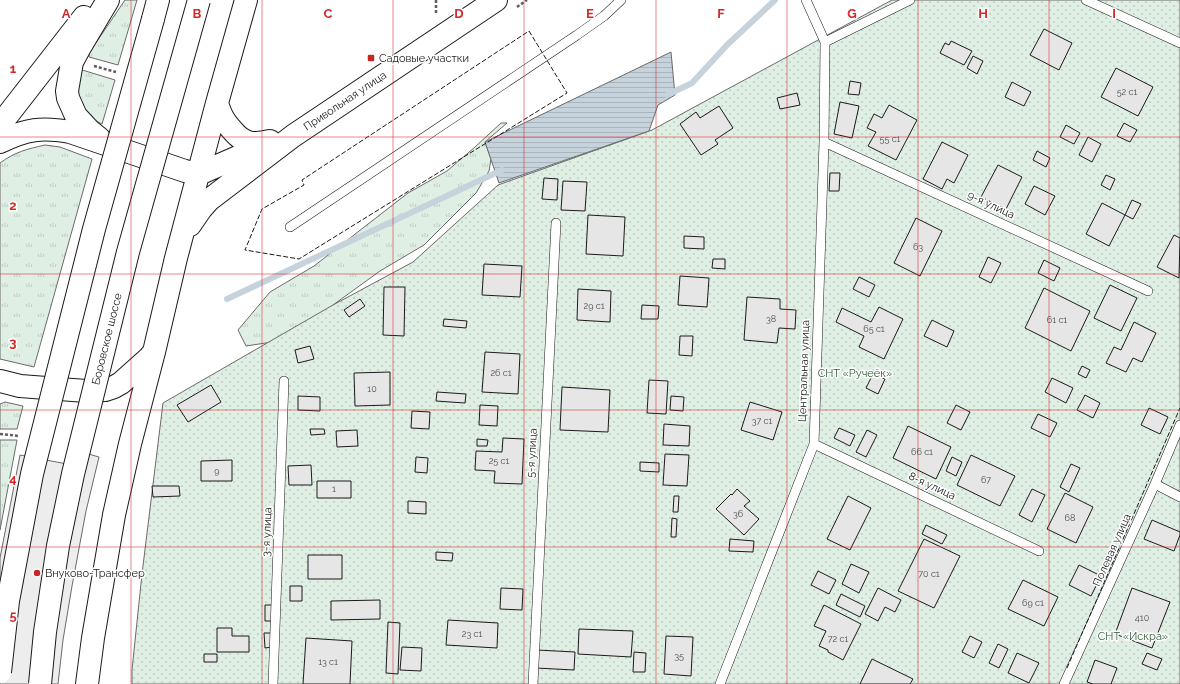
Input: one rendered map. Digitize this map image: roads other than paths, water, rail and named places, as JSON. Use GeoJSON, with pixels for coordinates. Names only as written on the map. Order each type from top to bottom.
{"type":"FeatureCollection","features":[{"type":"Feature","properties":{"kind":"main road"},"geometry":{"type":"LineString","coordinates":[[0,125],[97,0]]}},
{"type":"Feature","properties":{"kind":"main road"},"geometry":{"type":"LineString","coordinates":[[108,0],[72,62],[67,91],[68,98],[76,116],[89,130],[111,145]]}},
{"type":"Feature","properties":{"kind":"main road"},"geometry":{"type":"LineString","coordinates":[[0,672],[8,601],[35,461],[94,229],[158,0]]}},
{"type":"Feature","properties":{"kind":"main road","name":"Боровское шоссе"},"geometry":{"type":"LineString","coordinates":[[40,684],[45,632],[58,546],[74,474],[128,252],[199,0]]}},
{"type":"Feature","properties":{"kind":"main road"},"geometry":{"type":"LineString","coordinates":[[87,684],[93,638],[114,515],[130,444],[154,352],[176,258],[246,0]]}},
{"type":"Feature","properties":{"kind":"main road","name":"Привольная улица"},"geometry":{"type":"LineString","coordinates":[[292,136],[505,4]]}},
{"type":"Feature","properties":{"kind":"main road"},"geometry":{"type":"LineString","coordinates":[[217,103],[224,121],[244,141],[258,144],[292,136]]}},
{"type":"Feature","properties":{"kind":"main road"},"geometry":{"type":"LineString","coordinates":[[0,142],[9,137],[30,130],[48,129],[70,132],[185,171],[198,174],[292,136]]}},
{"type":"Feature","properties":{"kind":"main road"},"geometry":{"type":"LineString","coordinates":[[176,258],[187,230],[200,209],[213,197],[292,136]]}},
{"type":"Feature","properties":{"kind":"main road"},"geometry":{"type":"LineString","coordinates":[[149,158],[173,177],[181,186],[190,207]]}},
{"type":"Feature","properties":{"kind":"main road"},"geometry":{"type":"LineString","coordinates":[[6,386],[86,391],[114,388],[122,383],[154,352]]}},
{"type":"Feature","properties":{"kind":"lane"},"geometry":{"type":"LineString","coordinates":[[290,227],[577,35],[604,16],[621,0]]}},
{"type":"Feature","properties":{"kind":"lane"},"geometry":{"type":"LineString","coordinates":[[806,0],[825,42],[910,0]]}},
{"type":"Feature","properties":{"kind":"lane"},"geometry":{"type":"LineString","coordinates":[[1086,0],[1180,43]]}},
{"type":"Feature","properties":{"kind":"lane","name":"Центральная улица"},"geometry":{"type":"LineString","coordinates":[[720,684],[814,444],[824,142],[825,42]]}},
{"type":"Feature","properties":{"kind":"lane","name":"9-я улица"},"geometry":{"type":"LineString","coordinates":[[824,142],[1148,290]]}},
{"type":"Feature","properties":{"kind":"lane","name":"5-я улица"},"geometry":{"type":"LineString","coordinates":[[533,684],[556,223]]}},
{"type":"Feature","properties":{"kind":"lane","name":"3-я улица"},"geometry":{"type":"LineString","coordinates":[[273,684],[284,381]]}},
{"type":"Feature","properties":{"kind":"lane","name":"Полевая улица"},"geometry":{"type":"LineString","coordinates":[[1064,684],[1155,484],[1180,425]]}},
{"type":"Feature","properties":{"kind":"lane","name":"8-я улица"},"geometry":{"type":"LineString","coordinates":[[814,444],[1040,551]]}},
{"type":"Feature","properties":{"kind":"lane"},"geometry":{"type":"LineString","coordinates":[[1155,484],[1180,498]]}},
{"type":"Feature","properties":{"kind":"waterway"},"geometry":{"type":"LineString","coordinates":[[667,95],[692,83],[727,45],[775,0]]}},
{"type":"Feature","properties":{"kind":"waterway"},"geometry":{"type":"LineString","coordinates":[[227,299],[502,170]]}},
{"type":"Feature","properties":{"kind":"place","name":"Садовые участки"},"geometry":{"type":"Point","coordinates":[371,58]}},
{"type":"Feature","properties":{"kind":"place","name":"Внуково-Трансфер"},"geometry":{"type":"Point","coordinates":[37,573]}},
{"type":"Feature","properties":{"kind":"park label","name":"СНТ «Ручеёк»"},"geometry":{"type":"Point","coordinates":[855,373]}},
{"type":"Feature","properties":{"kind":"park label","name":"СНТ «Искра»"},"geometry":{"type":"Point","coordinates":[1133,636]}}]}
